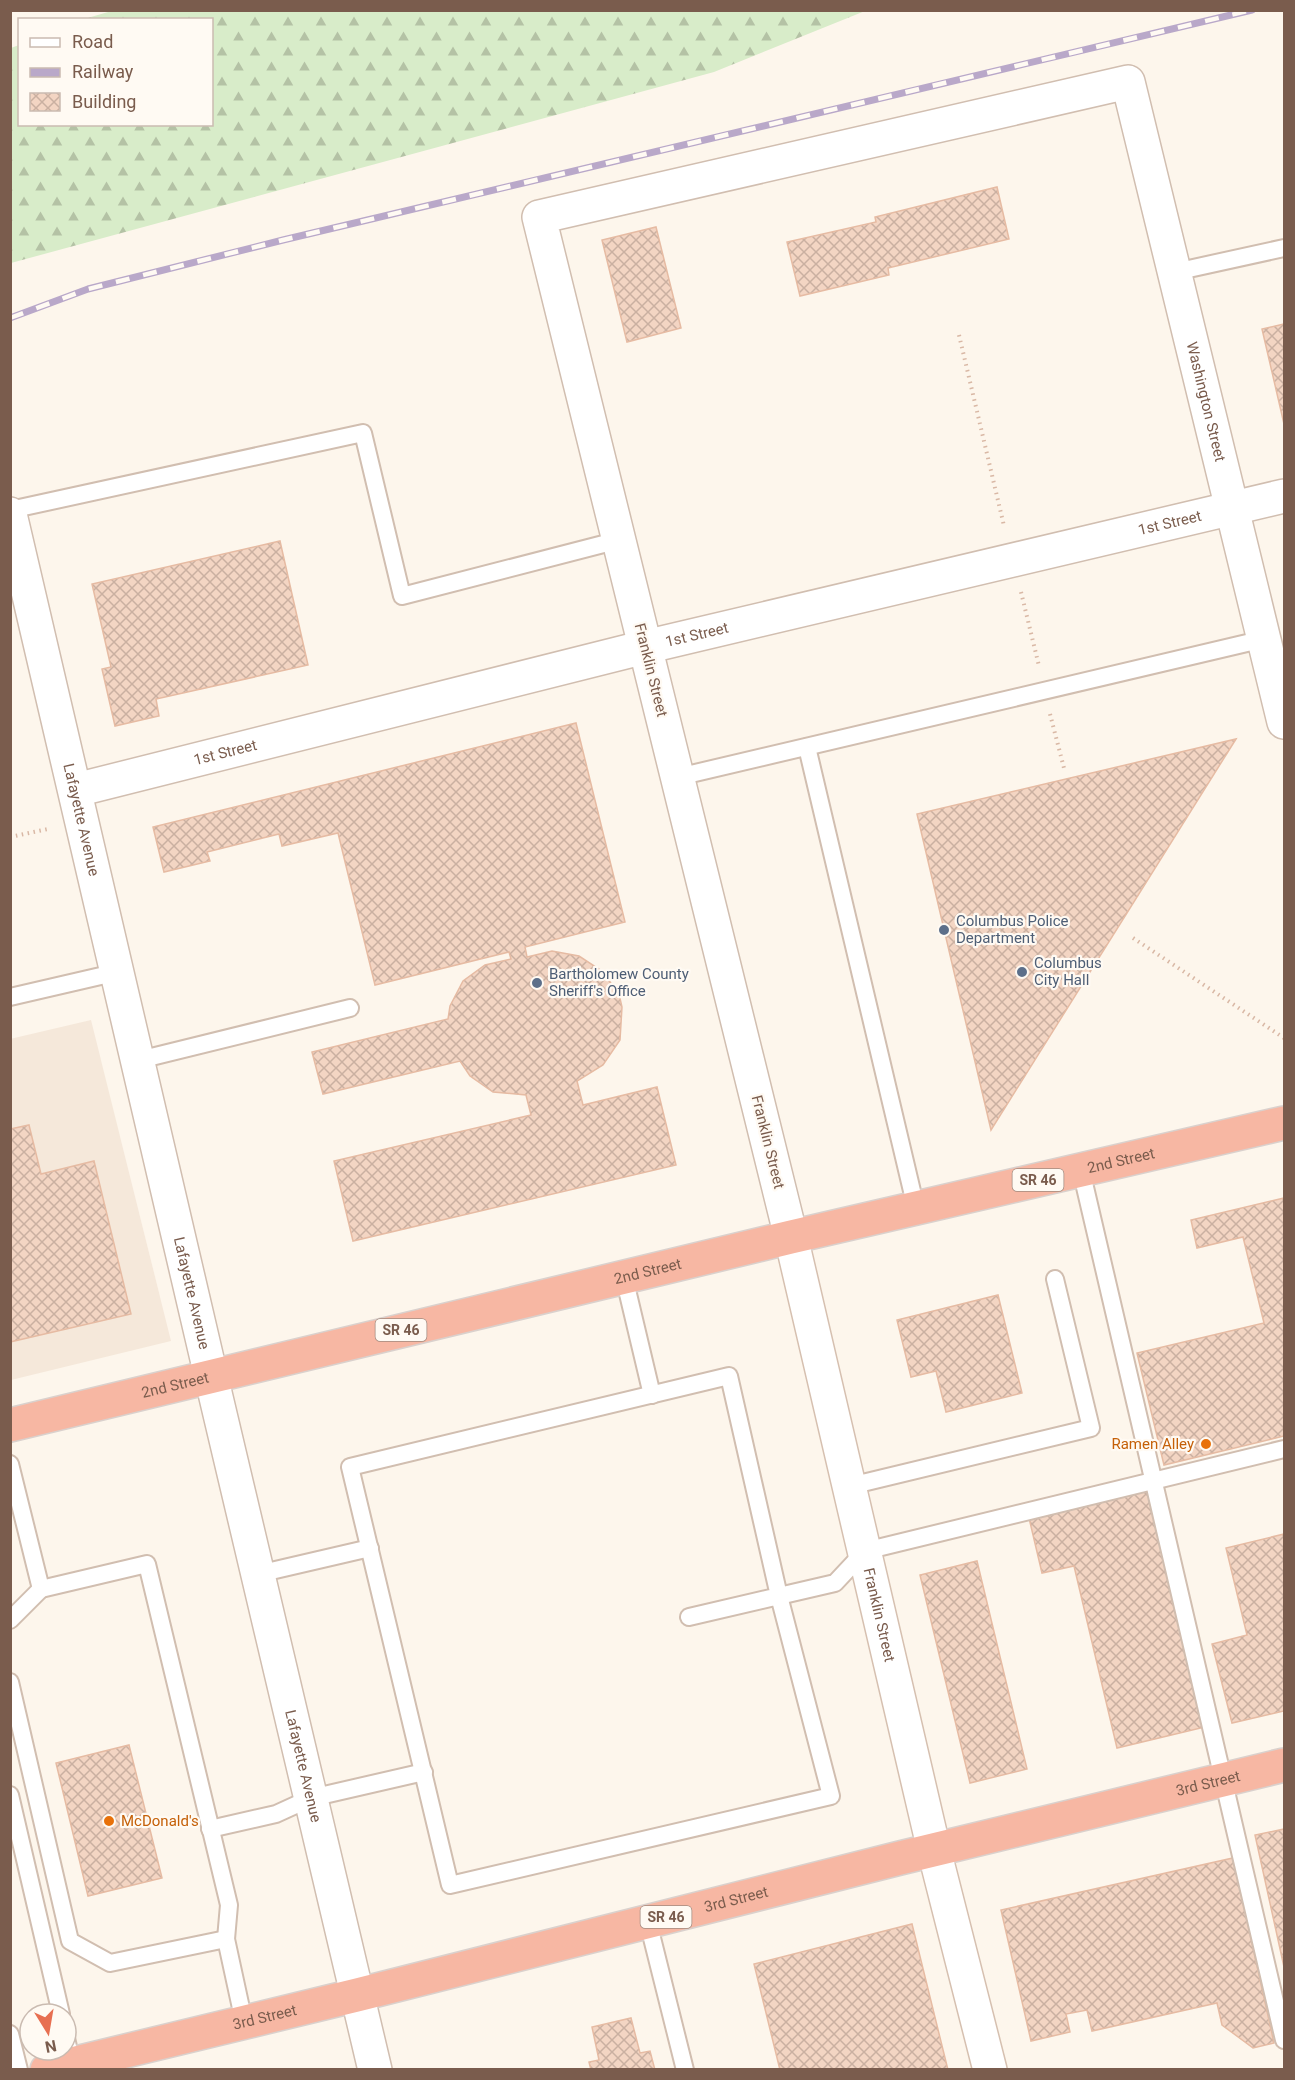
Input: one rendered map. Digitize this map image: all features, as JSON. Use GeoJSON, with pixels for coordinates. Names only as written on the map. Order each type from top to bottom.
{"type":"FeatureCollection","features":[{"type":"Feature","properties":{"kind":"highway","name":"2nd Street"},"geometry":{"type":"LineString","coordinates":[[10,1425],[791,1237],[1284,1124]]}},
{"type":"Feature","properties":{"kind":"highway","name":"3rd Street"},"geometry":{"type":"LineString","coordinates":[[78,2057],[244,2022],[357,1995],[1284,1765]]}},
{"type":"Feature","properties":{"kind":"street","name":"Washington Street"},"geometry":{"type":"LineString","coordinates":[[539,217],[1128,82],[1284,722]]}},
{"type":"Feature","properties":{"kind":"street","name":"Franklin Street"},"geometry":{"type":"LineString","coordinates":[[539,217],[791,1237],[934,1850],[990,2070]]}},
{"type":"Feature","properties":{"kind":"street","name":"1st Street"},"geometry":{"type":"LineString","coordinates":[[76,790],[645,647],[1284,496]]}},
{"type":"Feature","properties":{"kind":"street","name":"Lafayette Avenue"},"geometry":{"type":"LineString","coordinates":[[10,512],[18,578],[76,790],[211,1376],[375,2070]]}},
{"type":"Feature","properties":{"kind":"lane"},"geometry":{"type":"LineString","coordinates":[[1175,272],[1284,248]]}},
{"type":"Feature","properties":{"kind":"lane"},"geometry":{"type":"LineString","coordinates":[[10,512],[363,433],[402,596],[619,540]]}},
{"type":"Feature","properties":{"kind":"lane"},"geometry":{"type":"LineString","coordinates":[[678,777],[1264,639]]}},
{"type":"Feature","properties":{"kind":"lane"},"geometry":{"type":"LineString","coordinates":[[807,747],[915,1208]]}},
{"type":"Feature","properties":{"kind":"lane"},"geometry":{"type":"LineString","coordinates":[[10,997],[118,972]]}},
{"type":"Feature","properties":{"kind":"lane"},"geometry":{"type":"LineString","coordinates":[[139,1060],[350,1008]]}},
{"type":"Feature","properties":{"kind":"lane"},"geometry":{"type":"LineString","coordinates":[[1081,1170],[1284,2040]]}},
{"type":"Feature","properties":{"kind":"lane"},"geometry":{"type":"LineString","coordinates":[[624,1277],[652,1395]]}},
{"type":"Feature","properties":{"kind":"lane"},"geometry":{"type":"LineString","coordinates":[[850,1486],[1091,1428],[1055,1279]]}},
{"type":"Feature","properties":{"kind":"lane"},"geometry":{"type":"LineString","coordinates":[[729,1377],[779,1596],[831,1796],[450,1885],[351,1467],[652,1395],[729,1377]]}},
{"type":"Feature","properties":{"kind":"lane"},"geometry":{"type":"LineString","coordinates":[[689,1617],[835,1583],[865,1551],[1284,1449]]}},
{"type":"Feature","properties":{"kind":"lane"},"geometry":{"type":"LineString","coordinates":[[10,1464],[41,1589]]}},
{"type":"Feature","properties":{"kind":"lane"},"geometry":{"type":"LineString","coordinates":[[258,1574],[370,1548]]}},
{"type":"Feature","properties":{"kind":"lane"},"geometry":{"type":"LineString","coordinates":[[10,1620],[41,1589],[147,1564],[229,1905],[226,1939],[244,2022]]}},
{"type":"Feature","properties":{"kind":"lane"},"geometry":{"type":"LineString","coordinates":[[10,1682],[70,1941],[110,1963],[226,1939]]}},
{"type":"Feature","properties":{"kind":"lane"},"geometry":{"type":"LineString","coordinates":[[210,1829],[276,1814],[311,1798],[423,1772]]}},
{"type":"Feature","properties":{"kind":"lane"},"geometry":{"type":"LineString","coordinates":[[10,1795],[58,2002]]}},
{"type":"Feature","properties":{"kind":"lane"},"geometry":{"type":"LineString","coordinates":[[648,1922],[686,2070]]}},
{"type":"Feature","properties":{"kind":"lane"},"geometry":{"type":"LineString","coordinates":[[10,2034],[19,2070]]}},
{"type":"Feature","properties":{"kind":"path"},"geometry":{"type":"LineString","coordinates":[[1133,938],[1284,1038]]}},
{"type":"Feature","properties":{"kind":"shaded area"},"geometry":{"type":"Polygon","coordinates":[[[91,1020],[171,1341],[11,1380],[10,1039],[91,1020]]]}},
{"type":"Feature","properties":{"kind":"green space"},"geometry":{"type":"Polygon","coordinates":[[[115,10],[865,10],[714,72],[11,263],[11,48],[18,45],[18,126],[213,126],[213,18],[87,18],[115,10]]]}},
{"type":"Feature","properties":{"kind":"building"},"geometry":{"type":"Polygon","coordinates":[[[997,187],[1009,239],[888,268],[889,275],[800,296],[787,242],[876,222],[875,217],[997,187]]]}},
{"type":"Feature","properties":{"kind":"building"},"geometry":{"type":"Polygon","coordinates":[[[656,227],[681,328],[627,342],[602,240],[656,227]]]}},
{"type":"Feature","properties":{"kind":"building"},"geometry":{"type":"Polygon","coordinates":[[[1284,324],[1284,424],[1262,329],[1284,324]]]}},
{"type":"Feature","properties":{"kind":"building"},"geometry":{"type":"Polygon","coordinates":[[[280,541],[308,665],[156,699],[159,716],[115,726],[102,669],[111,667],[92,584],[280,541]]]}},
{"type":"Feature","properties":{"kind":"building","name":"Bartholomew County Sheriff's Office"},"geometry":{"type":"Polygon","coordinates":[[[576,723],[625,922],[525,947],[527,957],[552,951],[579,956],[602,971],[619,994],[622,1007],[620,1040],[603,1065],[577,1081],[583,1105],[657,1087],[676,1165],[353,1241],[334,1161],[531,1115],[526,1095],[493,1092],[470,1076],[460,1061],[323,1094],[312,1052],[448,1019],[450,1006],[463,981],[485,965],[511,959],[509,952],[375,985],[338,833],[282,846],[279,834],[207,852],[210,861],[164,872],[153,827],[576,723]]]}},
{"type":"Feature","properties":{"kind":"building","name":"Columbus City Hall"},"geometry":{"type":"Polygon","coordinates":[[[1236,739],[991,1130],[917,814],[1236,739]]]}},
{"type":"Feature","properties":{"kind":"building"},"geometry":{"type":"Polygon","coordinates":[[[29,1125],[41,1174],[94,1161],[131,1314],[10,1342],[10,1129],[29,1125]]]}},
{"type":"Feature","properties":{"kind":"building"},"geometry":{"type":"Polygon","coordinates":[[[1284,1198],[1284,1436],[1164,1465],[1137,1353],[1264,1323],[1243,1237],[1197,1248],[1191,1220],[1284,1198]]]}},
{"type":"Feature","properties":{"kind":"building"},"geometry":{"type":"Polygon","coordinates":[[[998,1295],[1022,1393],[946,1412],[936,1371],[911,1377],[897,1320],[998,1295]]]}},
{"type":"Feature","properties":{"kind":"building"},"geometry":{"type":"Polygon","coordinates":[[[1148,1489],[1205,1727],[1117,1748],[1074,1566],[1042,1573],[1029,1518],[1148,1489]]]}},
{"type":"Feature","properties":{"kind":"building"},"geometry":{"type":"Polygon","coordinates":[[[1284,1534],[1284,1711],[1232,1723],[1212,1644],[1247,1635],[1226,1548],[1284,1534]]]}},
{"type":"Feature","properties":{"kind":"building"},"geometry":{"type":"Polygon","coordinates":[[[977,1561],[1027,1769],[970,1783],[920,1575],[977,1561]]]}},
{"type":"Feature","properties":{"kind":"building","name":"McDonald's"},"geometry":{"type":"Polygon","coordinates":[[[129,1745],[162,1878],[88,1896],[56,1763],[129,1745]]]}},
{"type":"Feature","properties":{"kind":"building"},"geometry":{"type":"Polygon","coordinates":[[[1284,1829],[1284,1967],[1255,1835],[1284,1829]]]}},
{"type":"Feature","properties":{"kind":"building"},"geometry":{"type":"Polygon","coordinates":[[[1233,1858],[1274,2043],[1253,2048],[1222,2025],[1217,2003],[1092,2031],[1087,2010],[1066,2014],[1070,2032],[1031,2041],[1001,1910],[1233,1858]]]}},
{"type":"Feature","properties":{"kind":"building"},"geometry":{"type":"Polygon","coordinates":[[[912,1924],[948,2070],[780,2070],[754,1964],[912,1924]]]}},
{"type":"Feature","properties":{"kind":"building"},"geometry":{"type":"Polygon","coordinates":[[[631,2018],[640,2053],[650,2051],[655,2070],[591,2070],[589,2062],[599,2060],[592,2027],[631,2018]]]}},
{"type":"Feature","properties":{"kind":"railway"},"geometry":{"type":"LineString","coordinates":[[10,318],[88,289],[283,240],[1252,10]]}},
{"type":"Feature","properties":{"kind":"place","name":"Columbus Police Department"},"geometry":{"type":"Point","coordinates":[944,930]}},
{"type":"Feature","properties":{"kind":"place","name":"Columbus City Hall"},"geometry":{"type":"Point","coordinates":[1022,972]}},
{"type":"Feature","properties":{"kind":"place","name":"Bartholomew County Sheriff's Office"},"geometry":{"type":"Point","coordinates":[537,983]}},
{"type":"Feature","properties":{"kind":"place","name":"Ramen Alley"},"geometry":{"type":"Point","coordinates":[1206,1444]}},
{"type":"Feature","properties":{"kind":"place","name":"McDonald's"},"geometry":{"type":"Point","coordinates":[109,1821]}}]}
